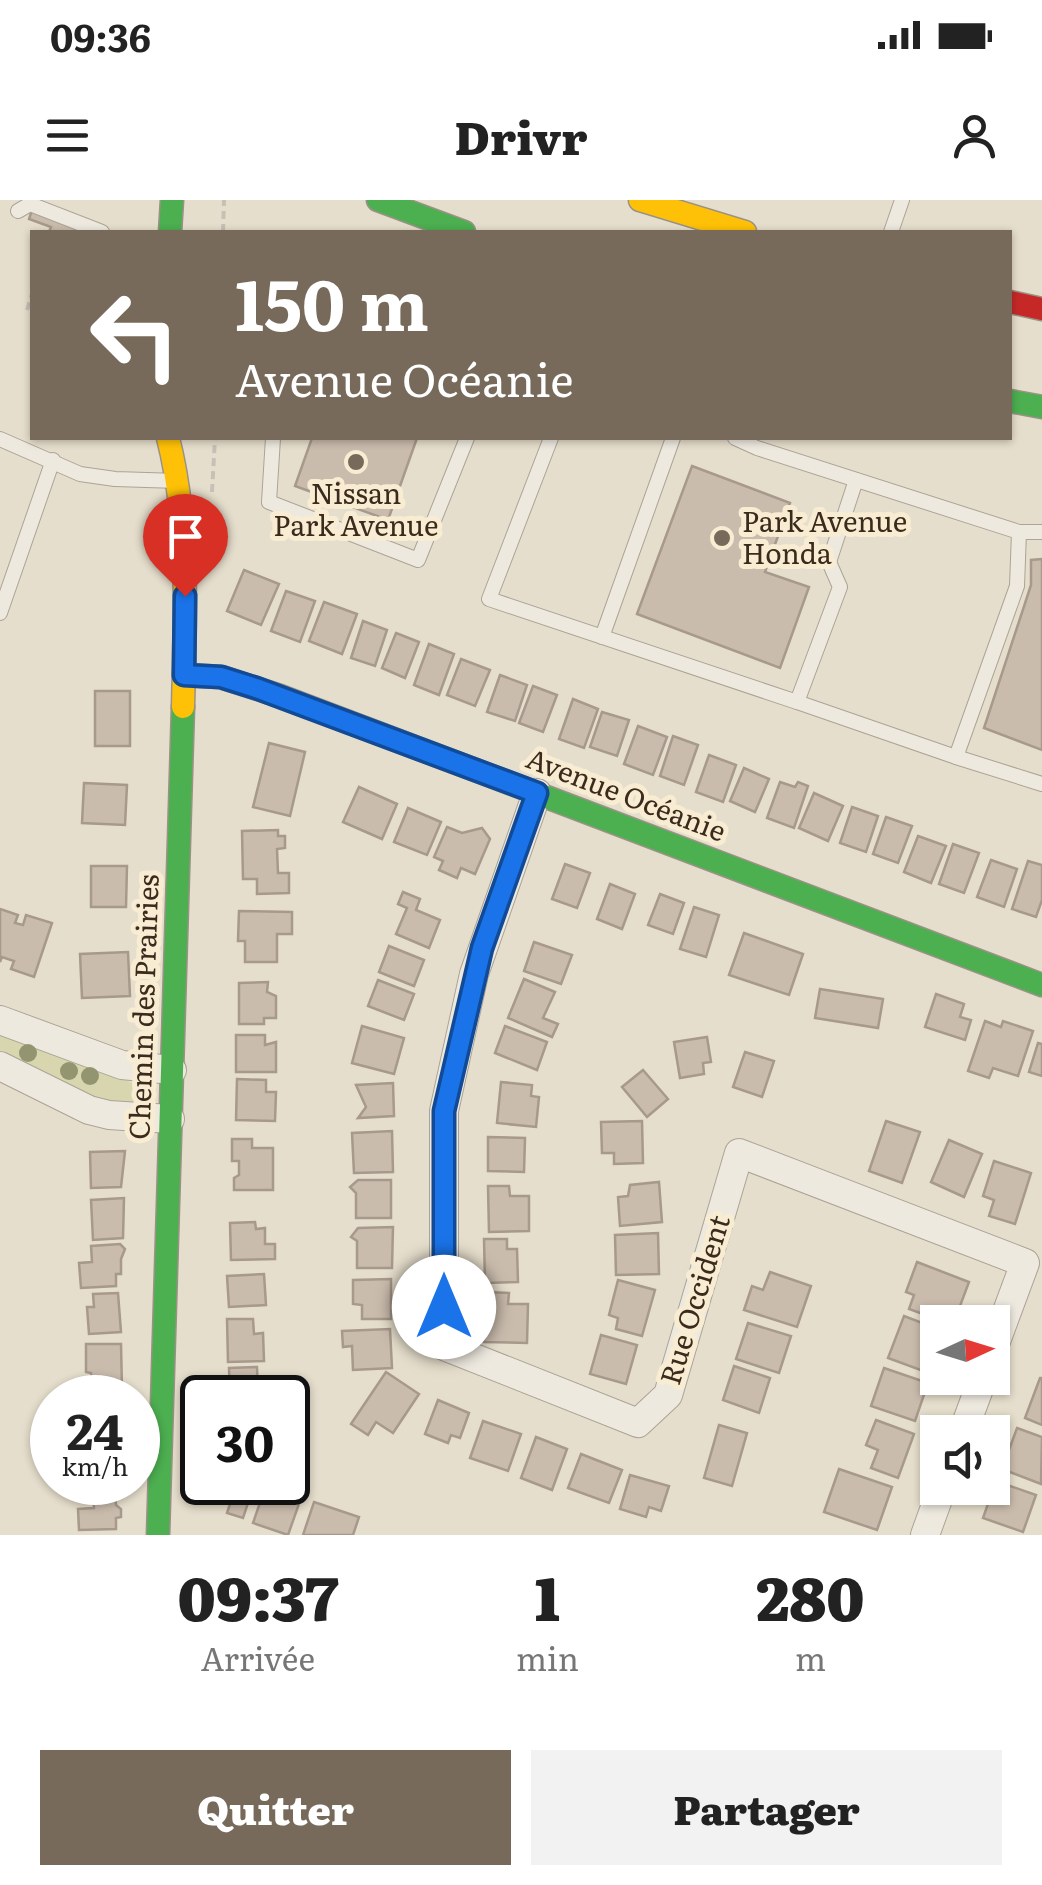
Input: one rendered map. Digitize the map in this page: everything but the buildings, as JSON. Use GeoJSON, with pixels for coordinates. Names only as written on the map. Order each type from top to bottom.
{"type":"FeatureCollection","features":[{"type":"Feature","properties":{"kind":"street"},"geometry":{"type":"LineString","coordinates":[[170,230],[172,200]]}},
{"type":"Feature","properties":{"kind":"street"},"geometry":{"type":"LineString","coordinates":[[378,200],[424,226],[451,230]]}},
{"type":"Feature","properties":{"kind":"street"},"geometry":{"type":"LineString","coordinates":[[640,200],[738,230]]}},
{"type":"Feature","properties":{"kind":"street"},"geometry":{"type":"LineString","coordinates":[[1012,302],[1042,309]]}},
{"type":"Feature","properties":{"kind":"street"},"geometry":{"type":"LineString","coordinates":[[1012,400],[1042,407]]}},
{"type":"Feature","properties":{"kind":"street","name":"Chemin des Prairies"},"geometry":{"type":"LineString","coordinates":[[158,1535],[184,675],[184,563],[178,481],[168,440]]}},
{"type":"Feature","properties":{"kind":"street","name":"Chemin des Prairies"},"geometry":{"type":"LineString","coordinates":[[178,481],[185,440]]}},
{"type":"Feature","properties":{"kind":"street","name":"Avenue Océanie"},"geometry":{"type":"LineString","coordinates":[[184,675],[221,677],[256,688],[1042,985]]}},
{"type":"Feature","properties":{"kind":"street","name":"Rue Occident"},"geometry":{"type":"LineString","coordinates":[[537,793],[474,974],[444,1111],[444,1346],[638,1423],[668,1396],[739,1153],[1026,1264],[1010,1305]]}},
{"type":"Feature","properties":{"kind":"street"},"geometry":{"type":"LineString","coordinates":[[0,1020],[122,1065],[172,1070]]}},
{"type":"Feature","properties":{"kind":"street"},"geometry":{"type":"LineString","coordinates":[[0,1066],[89,1110],[170,1119]]}},
{"type":"Feature","properties":{"kind":"street"},"geometry":{"type":"LineString","coordinates":[[924,1535],[935,1505]]}},
{"type":"Feature","properties":{"kind":"lane"},"geometry":{"type":"LineString","coordinates":[[891,230],[902,200]]}},
{"type":"Feature","properties":{"kind":"lane"},"geometry":{"type":"LineString","coordinates":[[18,211],[30,204],[97,230]]}},
{"type":"Feature","properties":{"kind":"lane"},"geometry":{"type":"LineString","coordinates":[[0,438],[71,471],[178,481]]}},
{"type":"Feature","properties":{"kind":"lane"},"geometry":{"type":"LineString","coordinates":[[273,440],[268,502],[418,560],[466,440]]}},
{"type":"Feature","properties":{"kind":"lane"},"geometry":{"type":"LineString","coordinates":[[550,440],[490,599],[1042,784]]}},
{"type":"Feature","properties":{"kind":"lane"},"geometry":{"type":"LineString","coordinates":[[602,637],[672,440]]}},
{"type":"Feature","properties":{"kind":"lane"},"geometry":{"type":"LineString","coordinates":[[758,442],[856,480],[1018,532],[1042,532]]}},
{"type":"Feature","properties":{"kind":"lane"},"geometry":{"type":"LineString","coordinates":[[0,613],[53,460]]}},
{"type":"Feature","properties":{"kind":"lane"},"geometry":{"type":"LineString","coordinates":[[797,702],[840,587],[829,562],[856,480]]}},
{"type":"Feature","properties":{"kind":"lane"},"geometry":{"type":"LineString","coordinates":[[956,757],[1017,586],[1018,532]]}},
{"type":"Feature","properties":{"kind":"path"},"geometry":{"type":"LineString","coordinates":[[223,230],[224,200]]}},
{"type":"Feature","properties":{"kind":"path"},"geometry":{"type":"LineString","coordinates":[[26,310],[30,299]]}},
{"type":"Feature","properties":{"kind":"green space"},"geometry":{"type":"Polygon","coordinates":[[[0,1034],[138,1085],[144,1089],[144,1097],[129,1102],[112,1101],[71,1087],[0,1050],[0,1034]]]}},
{"type":"Feature","properties":{"kind":"traffic: fast"},"geometry":{"type":"LineString","coordinates":[[170,230],[172,200]]}},
{"type":"Feature","properties":{"kind":"traffic: fast"},"geometry":{"type":"LineString","coordinates":[[378,200],[459,230]]}},
{"type":"Feature","properties":{"kind":"traffic: fast"},"geometry":{"type":"LineString","coordinates":[[1012,401],[1042,407]]}},
{"type":"Feature","properties":{"kind":"traffic: fast"},"geometry":{"type":"LineString","coordinates":[[184,675],[221,677],[280,696],[1042,985]]}},
{"type":"Feature","properties":{"kind":"traffic: fast"},"geometry":{"type":"LineString","coordinates":[[158,1535],[183,707]]}},
{"type":"Feature","properties":{"kind":"traffic: slow"},"geometry":{"type":"LineString","coordinates":[[640,200],[738,230]]}},
{"type":"Feature","properties":{"kind":"traffic: slow"},"geometry":{"type":"LineString","coordinates":[[168,440],[183,538],[183,707]]}},
{"type":"Feature","properties":{"kind":"traffic: jam"},"geometry":{"type":"LineString","coordinates":[[1012,302],[1042,309]]}},
{"type":"Feature","properties":{"kind":"place","name":"Nissan Park Avenue"},"geometry":{"type":"Point","coordinates":[356,462]}},
{"type":"Feature","properties":{"kind":"place","name":"Park Avenue Honda"},"geometry":{"type":"Point","coordinates":[722,538]}},
{"type":"Feature","properties":{"kind":"route"},"geometry":{"type":"LineString","coordinates":[[185,596],[184,675],[221,677],[256,688],[537,793],[474,974],[444,1111],[444,1307]]}}]}
